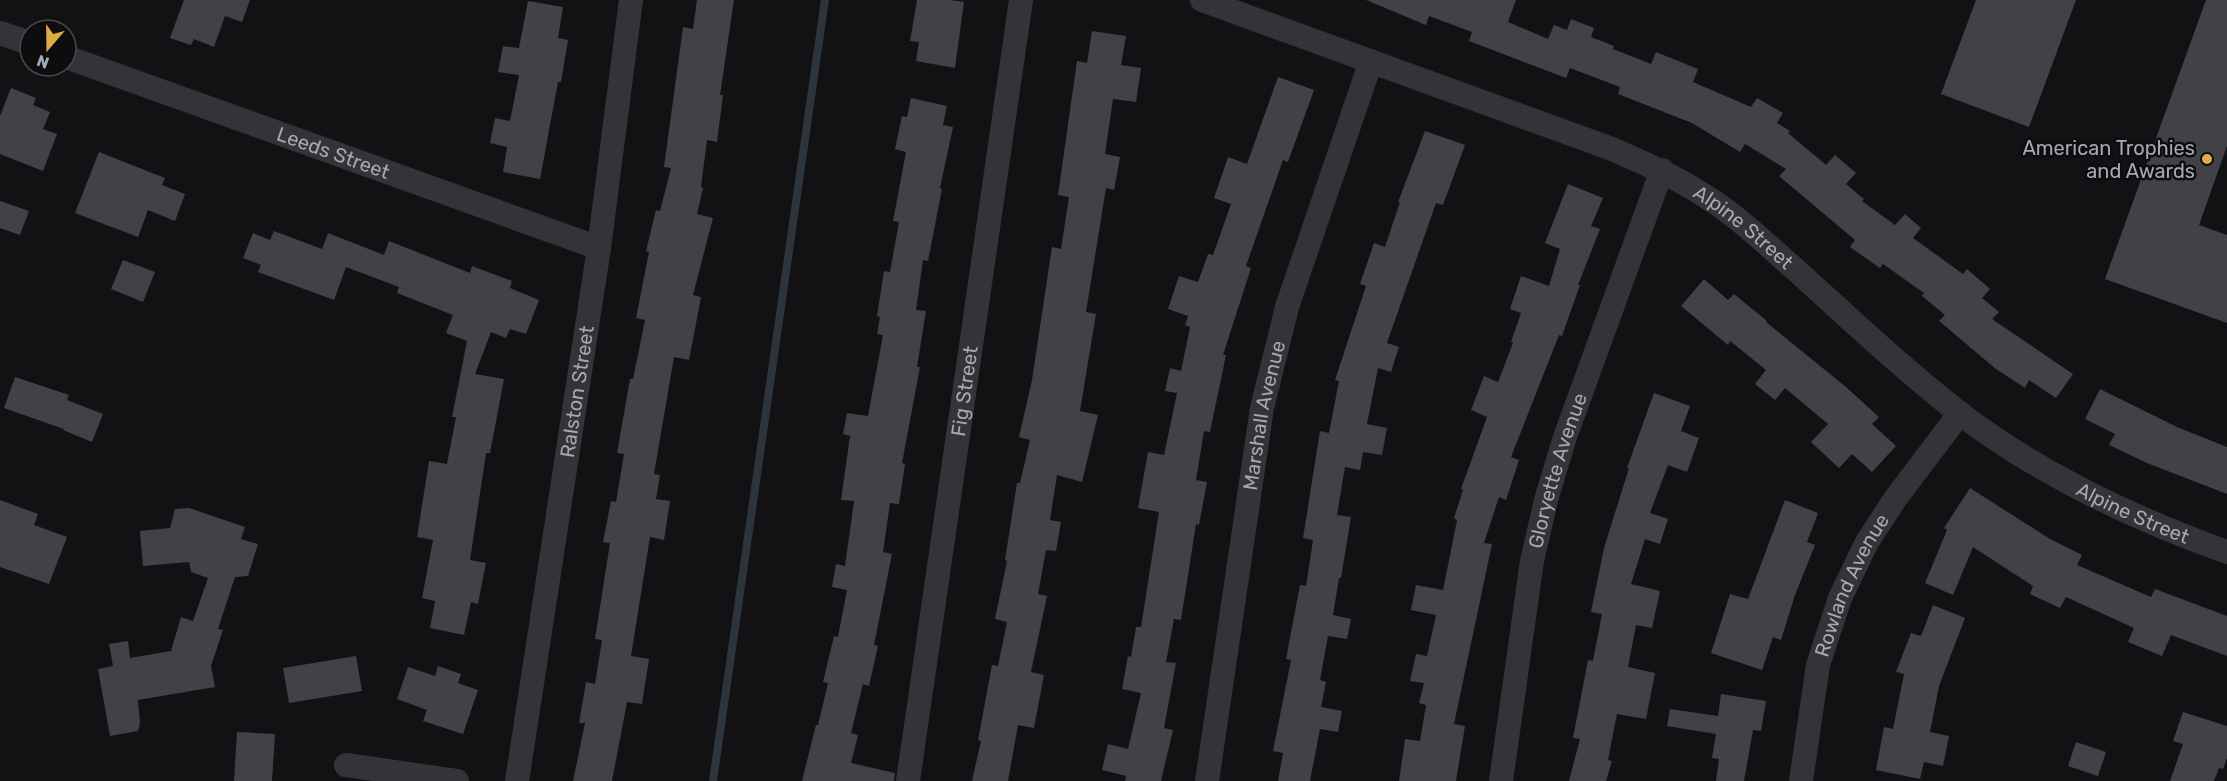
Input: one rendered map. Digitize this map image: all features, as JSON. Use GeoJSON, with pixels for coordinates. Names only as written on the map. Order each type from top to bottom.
{"type":"FeatureCollection","features":[{"type":"Feature","properties":{"kind":"street","name":"Ralston Street"},"geometry":{"type":"LineString","coordinates":[[517,781],[599,248],[631,0]]}},
{"type":"Feature","properties":{"kind":"street","name":"Fig Street"},"geometry":{"type":"LineString","coordinates":[[908,781],[1021,0]]}},
{"type":"Feature","properties":{"kind":"street","name":"Alpine Street"},"geometry":{"type":"LineString","coordinates":[[1202,0],[1612,148],[1662,171],[1706,196],[1743,224],[1911,373],[1960,413],[2036,464],[2115,507],[2179,535],[2227,552]]}},
{"type":"Feature","properties":{"kind":"street"},"geometry":{"type":"LineString","coordinates":[[0,33],[18,40]]}},
{"type":"Feature","properties":{"kind":"street","name":"Leeds Street"},"geometry":{"type":"LineString","coordinates":[[78,61],[599,248]]}},
{"type":"Feature","properties":{"kind":"street","name":"Marshall Avenue"},"geometry":{"type":"LineString","coordinates":[[1207,781],[1262,408],[1287,307],[1371,61]]}},
{"type":"Feature","properties":{"kind":"street","name":"Gloryette Avenue"},"geometry":{"type":"LineString","coordinates":[[1501,781],[1533,561],[1546,500],[1565,437],[1662,171]]}},
{"type":"Feature","properties":{"kind":"street","name":"Rowland Avenue"},"geometry":{"type":"LineString","coordinates":[[1801,781],[1818,665],[1840,598],[1867,542],[1895,499],[1960,413]]}},
{"type":"Feature","properties":{"kind":"street"},"geometry":{"type":"LineString","coordinates":[[346,765],[457,781]]}},
{"type":"Feature","properties":{"kind":"building"},"geometry":{"type":"Polygon","coordinates":[[[184,0],[250,0],[242,22],[225,16],[214,47],[194,39],[191,45],[170,38],[184,0]]]}},
{"type":"Feature","properties":{"kind":"building"},"geometry":{"type":"Polygon","coordinates":[[[697,0],[734,0],[720,95],[723,95],[717,142],[707,140],[701,187],[703,188],[697,214],[713,218],[693,295],[701,297],[689,360],[674,357],[654,474],[660,475],[656,499],[670,501],[664,540],[650,537],[631,656],[649,659],[642,704],[627,702],[612,781],[573,781],[585,723],[579,723],[586,682],[595,684],[602,640],[595,639],[610,543],[603,542],[611,501],[616,502],[624,454],[617,453],[630,379],[633,379],[645,320],[636,318],[649,252],[646,251],[656,210],[660,211],[671,168],[664,167],[683,27],[693,29],[697,0]]]}},
{"type":"Feature","properties":{"kind":"building"},"geometry":{"type":"Polygon","coordinates":[[[917,0],[964,2],[955,68],[916,61],[919,42],[910,41],[917,0]]]}},
{"type":"Feature","properties":{"kind":"building"},"geometry":{"type":"Polygon","coordinates":[[[1366,0],[1516,0],[1508,22],[1548,39],[1554,25],[1567,30],[1571,19],[1594,28],[1591,37],[1614,46],[1613,49],[1651,64],[1656,52],[1698,69],[1693,82],[1751,107],[1757,98],[1783,113],[1777,123],[1790,131],[1788,133],[1826,165],[1835,155],[1856,173],[1846,184],[1864,199],[1862,201],[1895,225],[1905,214],[1921,228],[1913,238],[1963,274],[1967,269],[1990,289],[1982,298],[1999,312],[1992,319],[2073,374],[2056,398],[2029,380],[2025,388],[1996,369],[1939,321],[1945,315],[1922,296],[1924,293],[1883,264],[1880,268],[1850,247],[1855,240],[1779,176],[1786,169],[1745,144],[1740,152],[1692,123],[1618,94],[1620,87],[1570,68],[1566,78],[1469,41],[1472,32],[1429,16],[1426,25],[1366,0]]]}},
{"type":"Feature","properties":{"kind":"building"},"geometry":{"type":"Polygon","coordinates":[[[1976,0],[2076,0],[2029,127],[1941,94],[1976,0]]]}},
{"type":"Feature","properties":{"kind":"building"},"geometry":{"type":"Polygon","coordinates":[[[2206,0],[2227,0],[2227,146],[2199,225],[2227,235],[2227,323],[2105,279],[2206,0]]]}},
{"type":"Feature","properties":{"kind":"building"},"geometry":{"type":"Polygon","coordinates":[[[528,1],[563,7],[558,38],[568,40],[540,179],[503,172],[507,147],[490,143],[495,118],[510,121],[519,75],[498,72],[503,46],[519,48],[528,1]]]}},
{"type":"Feature","properties":{"kind":"building"},"geometry":{"type":"Polygon","coordinates":[[[1092,31],[1126,36],[1121,65],[1141,68],[1136,102],[1113,99],[1105,154],[1120,157],[1114,190],[1106,188],[1086,312],[1096,314],[1080,411],[1098,415],[1082,482],[1057,475],[1050,520],[1061,522],[1056,551],[1046,550],[1038,594],[1047,596],[1031,672],[1044,675],[1034,728],[1018,725],[1008,781],[972,781],[981,741],[978,740],[992,665],[998,666],[1007,622],[995,619],[1007,561],[1005,560],[1017,483],[1020,483],[1030,440],[1019,437],[1032,380],[1052,247],[1061,249],[1069,197],[1058,195],[1077,61],[1087,63],[1092,31]]]}},
{"type":"Feature","properties":{"kind":"building"},"geometry":{"type":"Polygon","coordinates":[[[1278,77],[1314,90],[1288,162],[1283,160],[1246,266],[1251,268],[1223,355],[1226,355],[1210,432],[1204,431],[1196,480],[1207,482],[1199,525],[1196,524],[1181,620],[1174,619],[1166,662],[1176,663],[1164,728],[1173,730],[1161,781],[1125,781],[1126,776],[1102,770],[1108,744],[1128,749],[1141,693],[1122,689],[1136,627],[1141,627],[1159,512],[1138,508],[1148,452],[1164,455],[1177,393],[1165,391],[1170,368],[1181,371],[1190,327],[1185,325],[1188,316],[1168,309],[1179,276],[1198,282],[1208,254],[1213,255],[1231,204],[1214,198],[1228,157],[1247,164],[1278,77]]]}},
{"type":"Feature","properties":{"kind":"building"},"geometry":{"type":"Polygon","coordinates":[[[11,88],[36,98],[33,105],[50,112],[43,129],[57,134],[43,171],[0,154],[0,116],[11,88]]]}},
{"type":"Feature","properties":{"kind":"building"},"geometry":{"type":"Polygon","coordinates":[[[911,98],[947,106],[943,125],[953,127],[928,261],[923,260],[916,310],[926,311],[917,367],[920,367],[902,463],[905,464],[899,504],[890,503],[883,552],[892,554],[874,645],[878,646],[869,686],[863,684],[851,733],[858,735],[851,763],[895,773],[894,781],[802,781],[828,683],[823,682],[834,636],[838,637],[847,590],[832,587],[836,564],[845,566],[854,501],[841,500],[850,436],[843,434],[847,413],[868,416],[883,335],[877,334],[880,317],[877,316],[884,271],[890,272],[899,222],[893,221],[906,152],[895,149],[902,116],[907,117],[911,98]]]}},
{"type":"Feature","properties":{"kind":"building"},"geometry":{"type":"Polygon","coordinates":[[[1425,131],[1465,145],[1443,205],[1436,203],[1387,343],[1399,347],[1391,372],[1378,368],[1367,424],[1387,428],[1382,455],[1363,452],[1360,470],[1345,467],[1337,515],[1351,517],[1333,615],[1351,619],[1347,639],[1328,636],[1320,680],[1326,682],[1321,707],[1342,711],[1338,732],[1320,729],[1310,781],[1278,781],[1283,753],[1273,751],[1291,660],[1286,659],[1300,585],[1306,586],[1313,540],[1303,538],[1320,431],[1329,433],[1339,381],[1335,380],[1366,286],[1360,284],[1374,243],[1385,247],[1400,202],[1398,202],[1425,131]]]}},
{"type":"Feature","properties":{"kind":"building"},"geometry":{"type":"Polygon","coordinates":[[[99,152],[165,178],[162,185],[185,194],[175,221],[148,210],[138,237],[75,213],[99,152]]]}},
{"type":"Feature","properties":{"kind":"building"},"geometry":{"type":"Polygon","coordinates":[[[1568,184],[1603,198],[1591,226],[1600,229],[1578,285],[1580,285],[1562,336],[1559,335],[1511,457],[1519,460],[1506,500],[1499,497],[1484,543],[1492,544],[1454,724],[1465,726],[1456,781],[1399,781],[1405,739],[1420,741],[1426,705],[1419,703],[1424,683],[1410,681],[1416,654],[1427,656],[1436,615],[1411,610],[1416,585],[1443,590],[1457,520],[1454,518],[1463,490],[1461,489],[1487,417],[1471,410],[1484,376],[1498,382],[1513,343],[1511,342],[1521,313],[1510,309],[1521,276],[1549,286],[1560,249],[1545,243],[1568,184]]]}},
{"type":"Feature","properties":{"kind":"building"},"geometry":{"type":"Polygon","coordinates":[[[0,201],[29,211],[20,235],[0,228],[0,201]]]}},
{"type":"Feature","properties":{"kind":"building"},"geometry":{"type":"Polygon","coordinates":[[[274,231],[322,249],[328,233],[384,255],[389,241],[470,273],[472,266],[512,281],[510,288],[539,300],[526,334],[510,329],[506,338],[491,332],[475,374],[504,379],[490,453],[486,453],[470,560],[486,563],[478,604],[471,602],[464,635],[430,628],[435,601],[422,598],[433,540],[417,537],[429,461],[447,464],[456,417],[452,417],[467,341],[446,333],[453,315],[397,293],[399,287],[346,267],[334,300],[258,272],[261,265],[243,258],[253,233],[270,240],[274,231]]]}},
{"type":"Feature","properties":{"kind":"building"},"geometry":{"type":"Polygon","coordinates":[[[123,260],[155,272],[143,302],[111,289],[123,260]]]}},
{"type":"Feature","properties":{"kind":"building"},"geometry":{"type":"Polygon","coordinates":[[[1704,279],[1728,300],[1734,294],[1879,417],[1872,424],[1896,446],[1872,472],[1852,454],[1839,468],[1811,442],[1828,424],[1785,388],[1775,400],[1755,384],[1766,370],[1730,341],[1728,345],[1681,306],[1704,279]]]}},
{"type":"Feature","properties":{"kind":"building"},"geometry":{"type":"Polygon","coordinates":[[[15,377],[69,395],[67,400],[103,414],[92,442],[64,429],[4,408],[15,377]]]}},
{"type":"Feature","properties":{"kind":"building"},"geometry":{"type":"Polygon","coordinates":[[[2100,389],[2177,427],[2227,447],[2227,494],[2147,463],[2109,445],[2115,434],[2085,419],[2100,389]]]}},
{"type":"Feature","properties":{"kind":"building"},"geometry":{"type":"Polygon","coordinates":[[[1654,393],[1690,406],[1681,431],[1699,438],[1687,472],[1668,465],[1650,513],[1668,519],[1660,544],[1645,539],[1631,584],[1660,591],[1652,628],[1636,625],[1628,667],[1655,673],[1646,719],[1617,714],[1608,760],[1612,761],[1606,781],[1569,781],[1580,739],[1573,738],[1588,660],[1593,661],[1602,614],[1591,612],[1604,548],[1629,468],[1627,468],[1654,393]]]}},
{"type":"Feature","properties":{"kind":"building"},"geometry":{"type":"Polygon","coordinates":[[[1970,488],[2050,539],[2082,555],[2077,565],[2151,597],[2155,589],[2227,616],[2227,656],[2171,635],[2162,656],[2128,642],[2134,628],[2066,597],[2060,608],[2030,594],[2033,586],[1973,547],[1953,595],[1925,583],[1947,530],[1944,528],[1970,488]]]}},
{"type":"Feature","properties":{"kind":"building"},"geometry":{"type":"Polygon","coordinates":[[[0,500],[38,514],[34,525],[67,537],[49,584],[0,567],[0,500]]]}},
{"type":"Feature","properties":{"kind":"building"},"geometry":{"type":"Polygon","coordinates":[[[1785,500],[1818,513],[1807,542],[1815,545],[1795,595],[1781,640],[1773,637],[1762,670],[1711,653],[1730,594],[1748,599],[1785,500]]]}},
{"type":"Feature","properties":{"kind":"building"},"geometry":{"type":"Polygon","coordinates":[[[189,508],[245,527],[241,539],[258,544],[248,576],[235,577],[218,629],[223,630],[211,666],[215,687],[138,700],[140,723],[138,731],[110,736],[98,669],[113,666],[109,644],[128,641],[130,658],[171,651],[181,617],[193,621],[208,578],[191,572],[189,562],[143,566],[140,531],[170,528],[175,509],[189,508]]]}},
{"type":"Feature","properties":{"kind":"building"},"geometry":{"type":"Polygon","coordinates":[[[1933,605],[1965,618],[1939,686],[1930,732],[1949,736],[1943,766],[1924,762],[1920,779],[1876,770],[1884,727],[1893,729],[1904,674],[1896,672],[1911,633],[1921,636],[1933,605]]]}},
{"type":"Feature","properties":{"kind":"building"},"geometry":{"type":"Polygon","coordinates":[[[356,656],[362,691],[289,703],[283,668],[356,656]]]}},
{"type":"Feature","properties":{"kind":"building"},"geometry":{"type":"Polygon","coordinates":[[[438,666],[461,674],[458,683],[478,690],[463,734],[423,721],[427,710],[397,699],[408,667],[435,676],[438,666]]]}},
{"type":"Feature","properties":{"kind":"building"},"geometry":{"type":"Polygon","coordinates":[[[1721,694],[1766,701],[1761,731],[1753,730],[1744,781],[1716,781],[1719,759],[1712,758],[1716,734],[1667,726],[1670,709],[1718,716],[1721,694]]]}},
{"type":"Feature","properties":{"kind":"building"},"geometry":{"type":"Polygon","coordinates":[[[2183,712],[2227,726],[2227,758],[2223,769],[2219,768],[2214,781],[2170,781],[2183,744],[2173,741],[2183,712]]]}},
{"type":"Feature","properties":{"kind":"building"},"geometry":{"type":"Polygon","coordinates":[[[237,732],[275,734],[272,781],[234,781],[237,732]]]}},
{"type":"Feature","properties":{"kind":"building"},"geometry":{"type":"Polygon","coordinates":[[[2076,742],[2106,752],[2098,776],[2068,766],[2076,742]]]}},
{"type":"Feature","properties":{"kind":"waterway"},"geometry":{"type":"LineString","coordinates":[[713,781],[825,0]]}},
{"type":"Feature","properties":{"kind":"place","name":"American Trophies and Awards"},"geometry":{"type":"Point","coordinates":[2207,159]}}]}
